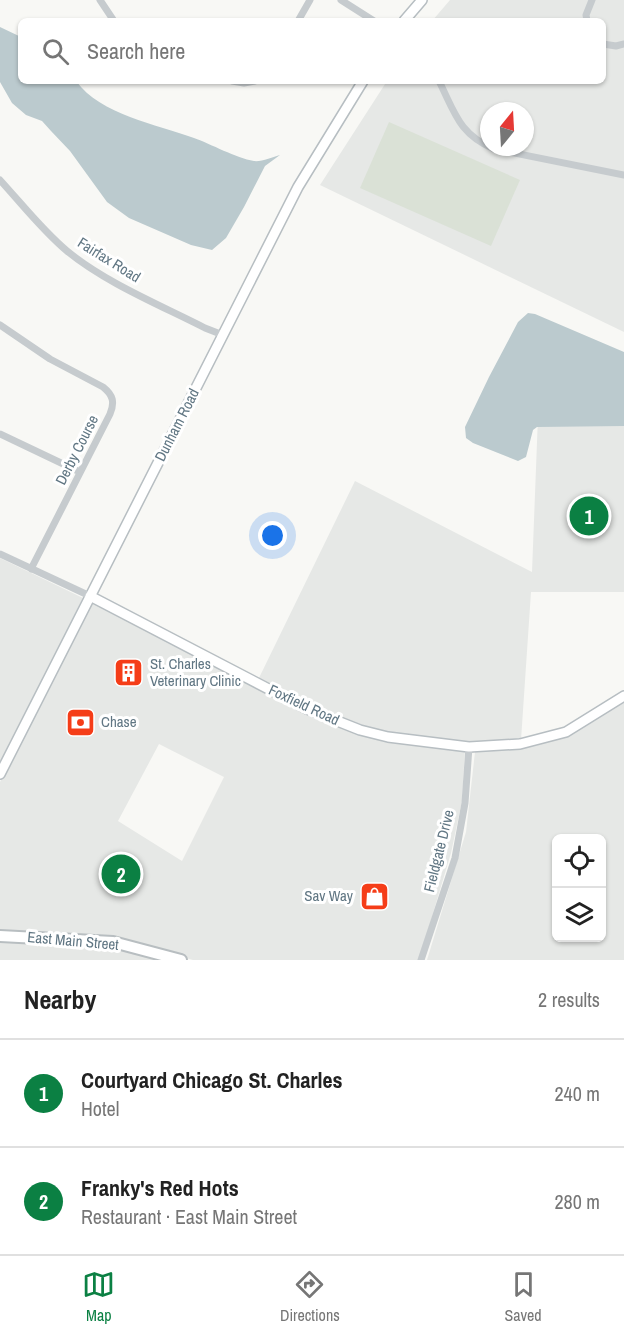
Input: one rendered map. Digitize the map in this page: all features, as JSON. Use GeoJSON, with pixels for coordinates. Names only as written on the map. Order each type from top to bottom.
{"type":"FeatureCollection","features":[{"type":"Feature","properties":{"kind":"main road","name":"East Main Street"},"geometry":{"type":"LineString","coordinates":[[0,936],[113,942],[180,960]]}},
{"type":"Feature","properties":{"kind":"street"},"geometry":{"type":"LineString","coordinates":[[100,0],[112,18]]}},
{"type":"Feature","properties":{"kind":"street"},"geometry":{"type":"LineString","coordinates":[[300,18],[310,0]]}},
{"type":"Feature","properties":{"kind":"street"},"geometry":{"type":"LineString","coordinates":[[341,0],[369,18]]}},
{"type":"Feature","properties":{"kind":"street"},"geometry":{"type":"LineString","coordinates":[[407,18],[422,0]]}},
{"type":"Feature","properties":{"kind":"street"},"geometry":{"type":"LineString","coordinates":[[587,18],[588,7],[592,0]]}},
{"type":"Feature","properties":{"kind":"street"},"geometry":{"type":"LineString","coordinates":[[606,44],[624,44]]}},
{"type":"Feature","properties":{"kind":"street","name":"Dunham Road"},"geometry":{"type":"LineString","coordinates":[[0,774],[298,187],[361,84]]}},
{"type":"Feature","properties":{"kind":"street"},"geometry":{"type":"LineString","coordinates":[[441,84],[464,129],[477,142],[494,149],[624,175]]}},
{"type":"Feature","properties":{"kind":"street","name":"Fairfax Road"},"geometry":{"type":"LineString","coordinates":[[0,180],[40,225],[98,272],[205,328],[223,335]]}},
{"type":"Feature","properties":{"kind":"street","name":"Derby Course"},"geometry":{"type":"LineString","coordinates":[[0,325],[50,359],[103,387],[113,401],[113,407],[31,569]]}},
{"type":"Feature","properties":{"kind":"street"},"geometry":{"type":"LineString","coordinates":[[0,434],[80,472]]}},
{"type":"Feature","properties":{"kind":"street","name":"Foxfield Road"},"geometry":{"type":"LineString","coordinates":[[0,554],[90,596],[330,719],[388,737],[469,747],[520,744],[566,732],[624,696]]}},
{"type":"Feature","properties":{"kind":"street","name":"Fieldgate Drive"},"geometry":{"type":"LineString","coordinates":[[421,960],[455,858],[465,803],[469,747]]}},
{"type":"Feature","properties":{"kind":"shaded area"},"geometry":{"type":"Polygon","coordinates":[[[450,0],[624,0],[624,332],[320,185],[385,84],[606,84],[606,18],[435,18],[450,0]]]}},
{"type":"Feature","properties":{"kind":"shaded area"},"geometry":{"type":"Polygon","coordinates":[[[0,27],[18,36],[18,84],[79,84],[87,93],[114,110],[194,138],[239,157],[257,161],[280,155],[265,166],[226,238],[212,250],[191,245],[129,218],[107,202],[70,151],[42,121],[26,115],[12,103],[0,82],[0,27]]]}},
{"type":"Feature","properties":{"kind":"shaded area"},"geometry":{"type":"Polygon","coordinates":[[[389,122],[520,180],[491,246],[360,188],[389,122]]]}},
{"type":"Feature","properties":{"kind":"shaded area"},"geometry":{"type":"Polygon","coordinates":[[[528,313],[624,352],[624,426],[537,427],[533,430],[526,457],[518,461],[473,443],[466,438],[465,427],[518,322],[528,313]]]}},
{"type":"Feature","properties":{"kind":"shaded area"},"geometry":{"type":"Polygon","coordinates":[[[538,416],[624,417],[624,592],[531,592],[521,740],[471,743],[393,735],[322,712],[258,680],[355,481],[532,572],[538,416]]]}},
{"type":"Feature","properties":{"kind":"shaded area"},"geometry":{"type":"Polygon","coordinates":[[[0,558],[83,598],[0,764],[0,558]]]}},
{"type":"Feature","properties":{"kind":"shaded area"},"geometry":{"type":"Polygon","coordinates":[[[92,601],[313,718],[384,742],[465,749],[462,801],[451,853],[419,960],[193,960],[113,937],[0,931],[0,782],[92,601]],[[159,744],[118,821],[182,861],[224,777],[159,744]]]}},
{"type":"Feature","properties":{"kind":"shaded area"},"geometry":{"type":"Polygon","coordinates":[[[624,701],[624,960],[427,960],[466,832],[475,752],[535,746],[573,734],[624,701]]]}},
{"type":"Feature","properties":{"kind":"shaded area"},"geometry":{"type":"Polygon","coordinates":[[[0,940],[114,947],[160,960],[0,960],[0,940]]]}},
{"type":"Feature","properties":{"kind":"place","name":"Courtyard Chicago St. Charles"},"geometry":{"type":"Point","coordinates":[589,516]}},
{"type":"Feature","properties":{"kind":"place","name":"St. Charles Veterinary Clinic"},"geometry":{"type":"Point","coordinates":[129,673]}},
{"type":"Feature","properties":{"kind":"place","name":"Chase"},"geometry":{"type":"Point","coordinates":[80,722]}},
{"type":"Feature","properties":{"kind":"place","name":"Franky's Red Hots"},"geometry":{"type":"Point","coordinates":[121,874]}},
{"type":"Feature","properties":{"kind":"place","name":"Sav Way"},"geometry":{"type":"Point","coordinates":[374,896]}}]}
